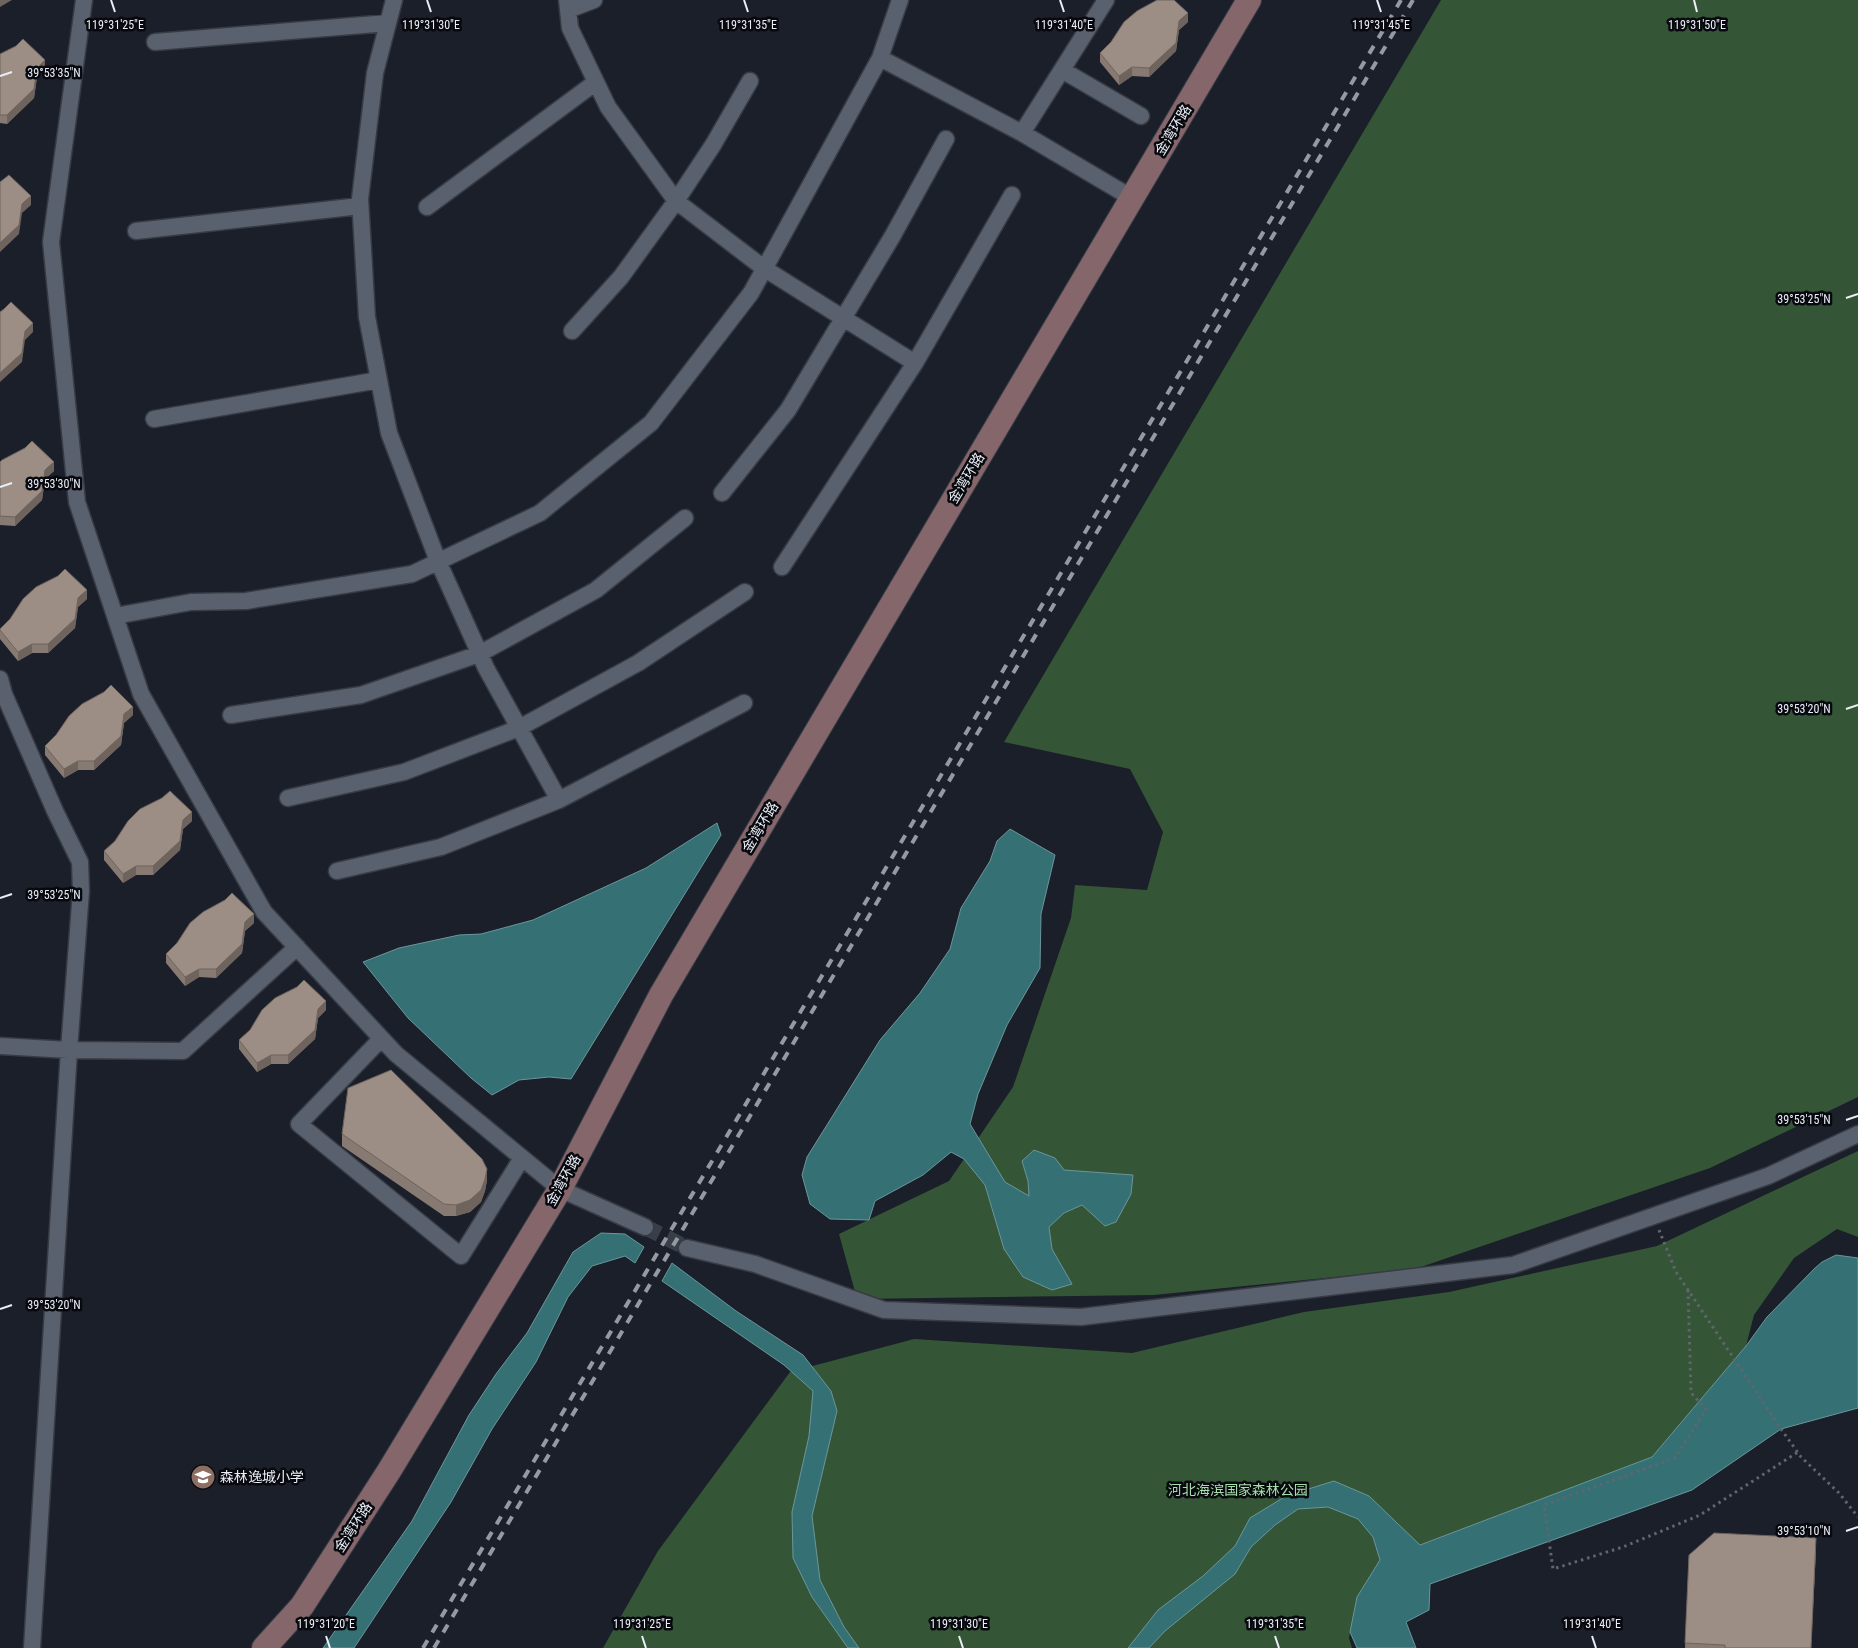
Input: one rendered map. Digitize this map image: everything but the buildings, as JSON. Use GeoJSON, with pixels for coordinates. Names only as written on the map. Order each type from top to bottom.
{"type":"FeatureCollection","features":[{"type":"Feature","properties":{"kind":"main road","name":"金湾环路"},"geometry":{"type":"LineString","coordinates":[[264,1648],[302,1606],[390,1471],[560,1189],[660,996],[1250,0]]}},
{"type":"Feature","properties":{"kind":"street"},"geometry":{"type":"LineString","coordinates":[[84,0],[51,242],[77,502],[141,694],[264,912],[396,1054],[560,1189],[645,1227]]}},
{"type":"Feature","properties":{"kind":"street"},"geometry":{"type":"LineString","coordinates":[[394,0],[375,73],[360,206],[367,317],[379,380],[390,433],[438,561],[480,654],[559,800]]}},
{"type":"Feature","properties":{"kind":"street"},"geometry":{"type":"LineString","coordinates":[[594,0],[567,5],[570,28],[608,107],[676,201],[765,269],[915,363]]}},
{"type":"Feature","properties":{"kind":"street"},"geometry":{"type":"LineString","coordinates":[[115,616],[191,602],[246,601],[412,574],[540,513],[650,423],[751,293],[880,58],[900,0]]}},
{"type":"Feature","properties":{"kind":"street"},"geometry":{"type":"LineString","coordinates":[[1022,133],[1106,0]]}},
{"type":"Feature","properties":{"kind":"street"},"geometry":{"type":"LineString","coordinates":[[154,42],[388,23]]}},
{"type":"Feature","properties":{"kind":"street"},"geometry":{"type":"LineString","coordinates":[[880,58],[1022,133],[1132,198]]}},
{"type":"Feature","properties":{"kind":"street"},"geometry":{"type":"LineString","coordinates":[[1062,70],[1141,116]]}},
{"type":"Feature","properties":{"kind":"street"},"geometry":{"type":"LineString","coordinates":[[572,331],[621,277],[676,201],[714,145],[750,81]]}},
{"type":"Feature","properties":{"kind":"street"},"geometry":{"type":"LineString","coordinates":[[427,207],[596,82]]}},
{"type":"Feature","properties":{"kind":"street"},"geometry":{"type":"LineString","coordinates":[[722,494],[788,410],[892,237],[946,139]]}},
{"type":"Feature","properties":{"kind":"street"},"geometry":{"type":"LineString","coordinates":[[782,567],[915,363],[1012,195]]}},
{"type":"Feature","properties":{"kind":"street"},"geometry":{"type":"LineString","coordinates":[[136,232],[360,206]]}},
{"type":"Feature","properties":{"kind":"street"},"geometry":{"type":"LineString","coordinates":[[154,419],[379,380]]}},
{"type":"Feature","properties":{"kind":"street"},"geometry":{"type":"LineString","coordinates":[[231,715],[361,695],[480,654],[596,590],[685,518]]}},
{"type":"Feature","properties":{"kind":"street"},"geometry":{"type":"LineString","coordinates":[[288,798],[404,772],[519,728],[638,663],[745,592]]}},
{"type":"Feature","properties":{"kind":"street"},"geometry":{"type":"LineString","coordinates":[[0,679],[4,694],[55,811],[80,862],[81,890],[69,1050],[32,1648]]}},
{"type":"Feature","properties":{"kind":"street"},"geometry":{"type":"LineString","coordinates":[[337,871],[441,847],[559,800],[744,703]]}},
{"type":"Feature","properties":{"kind":"street"},"geometry":{"type":"LineString","coordinates":[[0,1046],[69,1050],[183,1051],[297,947]]}},
{"type":"Feature","properties":{"kind":"street"},"geometry":{"type":"LineString","coordinates":[[381,1038],[299,1124],[461,1256],[522,1158]]}},
{"type":"Feature","properties":{"kind":"street"},"geometry":{"type":"LineString","coordinates":[[687,1248],[755,1264],[884,1310],[1081,1317],[1513,1265],[1768,1176],[1858,1134]]}},
{"type":"Feature","properties":{"kind":"path"},"geometry":{"type":"LineString","coordinates":[[1659,1229],[1676,1272],[1734,1360],[1798,1452],[1839,1493],[1858,1517]]}},
{"type":"Feature","properties":{"kind":"path"},"geometry":{"type":"LineString","coordinates":[[1688,1290],[1691,1393],[1706,1409],[1675,1458],[1544,1505],[1553,1570],[1623,1548],[1700,1515],[1798,1452]]}},
{"type":"Feature","properties":{"kind":"green space"},"geometry":{"type":"Polygon","coordinates":[[[1441,0],[1858,0],[1858,1097],[1710,1168],[1415,1269],[1154,1295],[857,1299],[839,1234],[949,1181],[1013,1087],[1071,918],[1075,885],[1147,890],[1163,832],[1130,769],[1004,742],[1441,0]]]}},
{"type":"Feature","properties":{"kind":"green space","name":"河北海滨国家森林公园"},"geometry":{"type":"Polygon","coordinates":[[[1858,1151],[1858,1237],[1837,1229],[1794,1258],[1754,1315],[1746,1346],[1652,1457],[1380,1560],[1357,1597],[1349,1638],[1352,1648],[603,1648],[658,1551],[790,1372],[914,1339],[1132,1353],[1304,1312],[1449,1292],[1657,1246],[1858,1151]]]}},
{"type":"Feature","properties":{"kind":"shaded area"},"geometry":{"type":"Polygon","coordinates":[[[717,823],[721,835],[571,1079],[549,1077],[519,1080],[492,1095],[471,1078],[408,1018],[363,962],[399,948],[459,935],[481,934],[533,920],[646,868],[717,823]]]}},
{"type":"Feature","properties":{"kind":"shaded area"},"geometry":{"type":"Polygon","coordinates":[[[1010,829],[1055,855],[1041,914],[1040,968],[1007,1025],[978,1094],[970,1124],[1005,1182],[1029,1196],[1028,1181],[1022,1161],[1034,1150],[1055,1158],[1064,1170],[1133,1175],[1131,1194],[1116,1222],[1105,1226],[1082,1205],[1064,1213],[1049,1227],[1052,1249],[1072,1284],[1052,1290],[1023,1277],[1004,1249],[985,1185],[964,1159],[951,1152],[923,1175],[875,1201],[869,1220],[830,1219],[810,1204],[802,1175],[807,1157],[880,1040],[920,993],[950,949],[961,908],[990,861],[997,841],[1010,829]]]}},
{"type":"Feature","properties":{"kind":"shaded area"},"geometry":{"type":"Polygon","coordinates":[[[601,1233],[625,1234],[644,1247],[635,1263],[625,1256],[592,1266],[568,1297],[536,1362],[492,1429],[451,1502],[354,1648],[323,1648],[412,1521],[469,1415],[496,1374],[527,1333],[573,1252],[601,1233]]]}},
{"type":"Feature","properties":{"kind":"shaded area"},"geometry":{"type":"Polygon","coordinates":[[[1836,1255],[1858,1258],[1858,1408],[1781,1429],[1692,1490],[1430,1584],[1429,1610],[1406,1622],[1416,1648],[1357,1648],[1350,1632],[1357,1597],[1380,1560],[1373,1537],[1358,1519],[1328,1507],[1298,1509],[1275,1525],[1251,1547],[1235,1574],[1165,1631],[1149,1648],[1128,1648],[1158,1610],[1203,1576],[1235,1546],[1250,1518],[1286,1496],[1334,1481],[1369,1496],[1420,1545],[1652,1457],[1746,1346],[1767,1317],[1814,1269],[1822,1262],[1836,1255]]]}},
{"type":"Feature","properties":{"kind":"shaded area"},"geometry":{"type":"Polygon","coordinates":[[[672,1263],[736,1311],[803,1355],[831,1391],[837,1411],[812,1516],[820,1580],[844,1627],[859,1648],[848,1648],[812,1597],[793,1558],[792,1512],[809,1436],[813,1391],[784,1365],[662,1281],[672,1263]]]}},
{"type":"Feature","properties":{"kind":"tunnel"},"geometry":{"type":"LineString","coordinates":[[645,1227],[687,1248]]}},
{"type":"Feature","properties":{"kind":"railway"},"geometry":{"type":"LineString","coordinates":[[423,1648],[1401,0]]}},
{"type":"Feature","properties":{"kind":"railway"},"geometry":{"type":"LineString","coordinates":[[434,1648],[1413,0]]}},
{"type":"Feature","properties":{"kind":"place","name":"森林逸城小学"},"geometry":{"type":"Point","coordinates":[203,1477]}}]}
